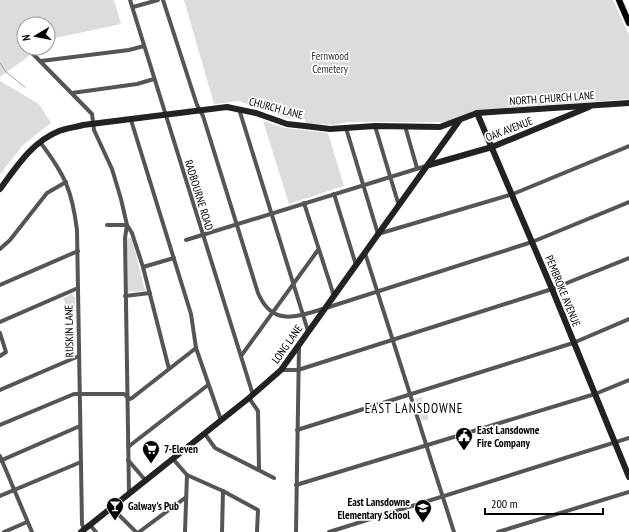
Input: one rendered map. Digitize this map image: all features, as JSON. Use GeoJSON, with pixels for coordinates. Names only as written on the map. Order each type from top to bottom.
{"type":"FeatureCollection","features":[{"type":"Feature","properties":{"kind":"main road"},"geometry":{"type":"LineString","coordinates":[[619,0],[627,12],[629,23]]}},
{"type":"Feature","properties":{"kind":"street","name":"RADBOURNE ROAD"},"geometry":{"type":"LineString","coordinates":[[130,0],[202,235],[241,356],[251,397],[258,411],[259,469]]}},
{"type":"Feature","properties":{"kind":"street"},"geometry":{"type":"LineString","coordinates":[[132,7],[158,0]]}},
{"type":"Feature","properties":{"kind":"street"},"geometry":{"type":"LineString","coordinates":[[163,0],[237,224],[258,293],[263,303],[273,313],[288,317],[326,308],[532,242],[629,202]]}},
{"type":"Feature","properties":{"kind":"street"},"geometry":{"type":"LineString","coordinates":[[41,61],[129,50],[144,46]]}},
{"type":"Feature","properties":{"kind":"street"},"geometry":{"type":"LineString","coordinates":[[35,56],[92,114],[93,124],[112,169],[127,225],[132,233],[143,267],[169,369]]}},
{"type":"Feature","properties":{"kind":"street"},"geometry":{"type":"LineString","coordinates":[[72,93],[137,84],[154,79]]}},
{"type":"Feature","properties":{"kind":"street","name":"NORTH CHURCH LANE"},"geometry":{"type":"LineString","coordinates":[[477,113],[629,103]]}},
{"type":"Feature","properties":{"kind":"street","name":"OAK AVENUE"},"geometry":{"type":"LineString","coordinates":[[429,165],[492,147],[594,105]]}},
{"type":"Feature","properties":{"kind":"street","name":"CHURCH LANE"},"geometry":{"type":"LineString","coordinates":[[0,189],[28,152],[40,142],[60,130],[93,124],[227,107],[239,109],[287,124],[317,128],[440,126],[477,113]]}},
{"type":"Feature","properties":{"kind":"street"},"geometry":{"type":"LineString","coordinates":[[239,109],[308,331]]}},
{"type":"Feature","properties":{"kind":"street","name":"PEMBROKE AVENUE"},"geometry":{"type":"LineString","coordinates":[[477,113],[513,194],[629,477]]}},
{"type":"Feature","properties":{"kind":"street"},"geometry":{"type":"LineString","coordinates":[[131,120],[191,314],[196,348],[221,420]]}},
{"type":"Feature","properties":{"kind":"street","name":"LONG LANE"},"geometry":{"type":"LineString","coordinates":[[83,531],[251,397],[281,370],[378,234],[400,206],[460,120]]}},
{"type":"Feature","properties":{"kind":"street"},"geometry":{"type":"LineString","coordinates":[[375,126],[400,206]]}},
{"type":"Feature","properties":{"kind":"street"},"geometry":{"type":"LineString","coordinates":[[405,126],[417,168]]}},
{"type":"Feature","properties":{"kind":"street"},"geometry":{"type":"LineString","coordinates":[[346,128],[378,234],[513,194],[629,146]]}},
{"type":"Feature","properties":{"kind":"street","name":"RUSKIN LANE"},"geometry":{"type":"LineString","coordinates":[[40,142],[66,182],[72,196],[75,213],[78,251],[83,531]]}},
{"type":"Feature","properties":{"kind":"street"},"geometry":{"type":"LineString","coordinates":[[186,240],[363,184],[429,165]]}},
{"type":"Feature","properties":{"kind":"street"},"geometry":{"type":"LineString","coordinates":[[0,249],[10,240],[47,193],[66,182]]}},
{"type":"Feature","properties":{"kind":"street"},"geometry":{"type":"LineString","coordinates":[[334,194],[356,265]]}},
{"type":"Feature","properties":{"kind":"street"},"geometry":{"type":"LineString","coordinates":[[304,203],[334,296]]}},
{"type":"Feature","properties":{"kind":"street"},"geometry":{"type":"LineString","coordinates":[[107,225],[127,225]]}},
{"type":"Feature","properties":{"kind":"street"},"geometry":{"type":"LineString","coordinates":[[127,225],[125,238],[125,296],[129,495]]}},
{"type":"Feature","properties":{"kind":"street"},"geometry":{"type":"LineString","coordinates":[[241,356],[318,250]]}},
{"type":"Feature","properties":{"kind":"street"},"geometry":{"type":"LineString","coordinates":[[0,285],[78,251]]}},
{"type":"Feature","properties":{"kind":"street"},"geometry":{"type":"LineString","coordinates":[[365,253],[454,532]]}},
{"type":"Feature","properties":{"kind":"street"},"geometry":{"type":"LineString","coordinates":[[143,267],[174,258]]}},
{"type":"Feature","properties":{"kind":"street"},"geometry":{"type":"LineString","coordinates":[[281,370],[298,370],[552,289],[629,258]]}},
{"type":"Feature","properties":{"kind":"street"},"geometry":{"type":"LineString","coordinates":[[0,322],[78,288]]}},
{"type":"Feature","properties":{"kind":"street"},"geometry":{"type":"LineString","coordinates":[[125,296],[150,294]]}},
{"type":"Feature","properties":{"kind":"street"},"geometry":{"type":"LineString","coordinates":[[297,430],[573,343],[629,319]]}},
{"type":"Feature","properties":{"kind":"street"},"geometry":{"type":"LineString","coordinates":[[0,333],[6,352],[0,356]]}},
{"type":"Feature","properties":{"kind":"street"},"geometry":{"type":"LineString","coordinates":[[296,532],[299,345]]}},
{"type":"Feature","properties":{"kind":"street"},"geometry":{"type":"LineString","coordinates":[[0,426],[74,394],[124,394],[132,398],[196,348]]}},
{"type":"Feature","properties":{"kind":"street"},"geometry":{"type":"LineString","coordinates":[[0,390],[79,356]]}},
{"type":"Feature","properties":{"kind":"street"},"geometry":{"type":"LineString","coordinates":[[296,485],[595,394],[629,380]]}},
{"type":"Feature","properties":{"kind":"street"},"geometry":{"type":"LineString","coordinates":[[128,448],[208,385]]}},
{"type":"Feature","properties":{"kind":"street"},"geometry":{"type":"LineString","coordinates":[[32,532],[1,459],[80,426]]}},
{"type":"Feature","properties":{"kind":"street"},"geometry":{"type":"LineString","coordinates":[[205,434],[214,448],[259,469],[274,478]]}},
{"type":"Feature","properties":{"kind":"street"},"geometry":{"type":"LineString","coordinates":[[329,532],[629,438]]}},
{"type":"Feature","properties":{"kind":"street"},"geometry":{"type":"LineString","coordinates":[[173,459],[188,475],[223,491],[258,510],[257,532]]}},
{"type":"Feature","properties":{"kind":"street"},"geometry":{"type":"LineString","coordinates":[[128,460],[146,481]]}},
{"type":"Feature","properties":{"kind":"street"},"geometry":{"type":"LineString","coordinates":[[0,496],[81,462]]}},
{"type":"Feature","properties":{"kind":"street"},"geometry":{"type":"LineString","coordinates":[[185,532],[185,498],[188,475]]}},
{"type":"Feature","properties":{"kind":"street"},"geometry":{"type":"LineString","coordinates":[[222,532],[223,491]]}},
{"type":"Feature","properties":{"kind":"street"},"geometry":{"type":"LineString","coordinates":[[498,532],[629,492]]}},
{"type":"Feature","properties":{"kind":"street"},"geometry":{"type":"LineString","coordinates":[[139,532],[185,498]]}},
{"type":"Feature","properties":{"kind":"street"},"geometry":{"type":"LineString","coordinates":[[112,508],[136,532]]}},
{"type":"Feature","properties":{"kind":"street"},"geometry":{"type":"LineString","coordinates":[[4,532],[27,522]]}},
{"type":"Feature","properties":{"kind":"street"},"geometry":{"type":"LineString","coordinates":[[90,525],[96,532]]}},
{"type":"Feature","properties":{"kind":"green space"},"geometry":{"type":"Polygon","coordinates":[[[0,0],[114,0],[121,24],[56,38],[56,16],[16,16],[16,56],[29,56],[0,77],[0,0]]]}},
{"type":"Feature","properties":{"kind":"green space","name":"Fernwood Cemetery"},"geometry":{"type":"Polygon","coordinates":[[[184,0],[613,0],[629,35],[629,99],[477,110],[446,122],[349,122],[333,125],[306,123],[305,119],[287,118],[239,101],[214,104],[184,0]]]}},
{"type":"Feature","properties":{"kind":"green space"},"geometry":{"type":"Polygon","coordinates":[[[0,81],[39,104],[51,123],[24,144],[0,174],[0,81]]]}},
{"type":"Feature","properties":{"kind":"green space"},"geometry":{"type":"Polygon","coordinates":[[[263,121],[285,128],[328,133],[344,186],[289,204],[263,121]]]}},
{"type":"Feature","properties":{"kind":"green space"},"geometry":{"type":"Polygon","coordinates":[[[127,238],[132,238],[145,291],[128,292],[127,238]]]}},
{"type":"Feature","properties":{"kind":"green space"},"geometry":{"type":"Polygon","coordinates":[[[72,294],[75,298],[74,325],[63,298],[72,294]]]}},
{"type":"Feature","properties":{"kind":"green space"},"geometry":{"type":"Polygon","coordinates":[[[421,397],[429,419],[422,421],[415,399],[421,397]]]}},
{"type":"Feature","properties":{"kind":"waterway"},"geometry":{"type":"LineString","coordinates":[[0,63],[6,72],[25,87]]}},
{"type":"Feature","properties":{"kind":"place","name":"East Lansdowne Fire Company"},"geometry":{"type":"Point","coordinates":[464,451]}},
{"type":"Feature","properties":{"kind":"place","name":"7-Eleven"},"geometry":{"type":"Point","coordinates":[151,464]}},
{"type":"Feature","properties":{"kind":"place","name":"Galway's Pub"},"geometry":{"type":"Point","coordinates":[115,521]}},
{"type":"Feature","properties":{"kind":"place","name":"East Lansdowne Elementary School"},"geometry":{"type":"Point","coordinates":[423,523]}},
{"type":"Feature","properties":{"kind":"district","name":"EAST LANSDOWNE"},"geometry":{"type":"Point","coordinates":[414,408]}}]}
